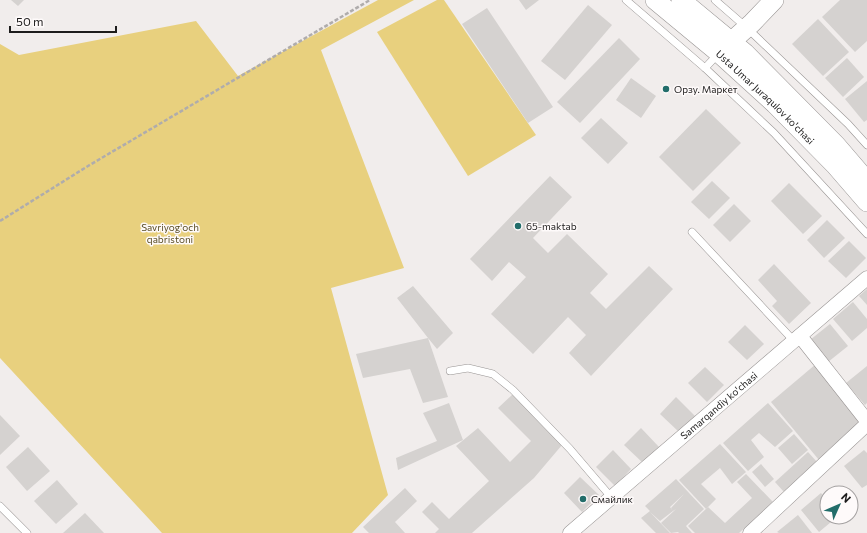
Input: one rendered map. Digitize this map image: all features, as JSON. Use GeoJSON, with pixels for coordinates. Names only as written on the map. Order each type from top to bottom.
{"type":"FeatureCollection","features":[{"type":"Feature","properties":{"kind":"main road","name":"Usta Umar Juraqulov ko'chasi"},"geometry":{"type":"LineString","coordinates":[[655,0],[725,47],[745,53],[825,134],[867,181]]}},
{"type":"Feature","properties":{"kind":"main road","name":"Usta Umar Juraqulov ko'chasi"},"geometry":{"type":"LineString","coordinates":[[681,0],[775,104],[835,164],[867,202]]}},
{"type":"Feature","properties":{"kind":"main road"},"geometry":{"type":"LineString","coordinates":[[725,47],[774,0]]}},
{"type":"Feature","properties":{"kind":"street","name":"Samarqandiy ko'chasi"},"geometry":{"type":"LineString","coordinates":[[570,533],[867,278]]}},
{"type":"Feature","properties":{"kind":"street"},"geometry":{"type":"LineString","coordinates":[[750,533],[867,423],[797,338]]}},
{"type":"Feature","properties":{"kind":"lane"},"geometry":{"type":"LineString","coordinates":[[626,0],[705,68],[774,133],[867,234]]}},
{"type":"Feature","properties":{"kind":"lane"},"geometry":{"type":"LineString","coordinates":[[715,0],[746,27],[848,124],[867,145]]}},
{"type":"Feature","properties":{"kind":"lane"},"geometry":{"type":"LineString","coordinates":[[705,68],[725,47]]}},
{"type":"Feature","properties":{"kind":"lane"},"geometry":{"type":"LineString","coordinates":[[692,232],[797,338]]}},
{"type":"Feature","properties":{"kind":"lane"},"geometry":{"type":"LineString","coordinates":[[450,371],[468,368],[493,374],[508,386],[570,449],[611,497]]}},
{"type":"Feature","properties":{"kind":"lane"},"geometry":{"type":"LineString","coordinates":[[0,506],[27,533]]}},
{"type":"Feature","properties":{"kind":"path"},"geometry":{"type":"LineString","coordinates":[[0,221],[95,162],[370,0]]}},
{"type":"Feature","properties":{"kind":"green space","name":"Savriyog'och qabristoni"},"geometry":{"type":"Polygon","coordinates":[[[378,0],[414,0],[321,50],[404,268],[331,288],[388,495],[352,533],[162,533],[0,358],[0,44],[19,55],[196,21],[238,76],[378,0]]]}},
{"type":"Feature","properties":{"kind":"green space"},"geometry":{"type":"Polygon","coordinates":[[[437,0],[444,0],[536,135],[468,176],[377,32],[437,0]]]}},
{"type":"Feature","properties":{"kind":"building"},"geometry":{"type":"Polygon","coordinates":[[[11,0],[24,0],[18,6],[11,0]]]}},
{"type":"Feature","properties":{"kind":"building"},"geometry":{"type":"Polygon","coordinates":[[[519,0],[539,0],[526,10],[519,0]]]}},
{"type":"Feature","properties":{"kind":"building"},"geometry":{"type":"Polygon","coordinates":[[[840,0],[867,0],[867,41],[855,52],[822,17],[840,0]]]}},
{"type":"Feature","properties":{"kind":"building"},"geometry":{"type":"Polygon","coordinates":[[[588,5],[612,25],[565,80],[541,61],[588,5]]]}},
{"type":"Feature","properties":{"kind":"building"},"geometry":{"type":"Polygon","coordinates":[[[487,8],[553,107],[528,123],[462,24],[487,8]]]}},
{"type":"Feature","properties":{"kind":"building"},"geometry":{"type":"Polygon","coordinates":[[[818,19],[849,52],[823,76],[792,44],[818,19]]]}},
{"type":"Feature","properties":{"kind":"building"},"geometry":{"type":"Polygon","coordinates":[[[619,38],[640,59],[580,123],[557,102],[619,38]]]}},
{"type":"Feature","properties":{"kind":"building"},"geometry":{"type":"Polygon","coordinates":[[[847,58],[864,77],[843,97],[825,78],[847,58]]]}},
{"type":"Feature","properties":{"kind":"building"},"geometry":{"type":"Polygon","coordinates":[[[631,78],[656,96],[641,118],[616,100],[631,78]]]}},
{"type":"Feature","properties":{"kind":"building"},"geometry":{"type":"Polygon","coordinates":[[[867,81],[867,120],[864,122],[845,99],[867,81]]]}},
{"type":"Feature","properties":{"kind":"building"},"geometry":{"type":"Polygon","coordinates":[[[706,109],[741,143],[693,191],[659,157],[706,109]]]}},
{"type":"Feature","properties":{"kind":"building"},"geometry":{"type":"Polygon","coordinates":[[[601,118],[628,143],[608,164],[581,138],[601,118]]]}},
{"type":"Feature","properties":{"kind":"building"},"geometry":{"type":"Polygon","coordinates":[[[550,176],[572,197],[533,238],[548,253],[567,234],[608,274],[590,293],[606,309],[649,266],[673,289],[591,376],[569,353],[586,335],[568,317],[533,354],[491,314],[526,277],[509,262],[492,281],[470,259],[550,176]]]}},
{"type":"Feature","properties":{"kind":"building"},"geometry":{"type":"Polygon","coordinates":[[[712,181],[730,198],[709,219],[691,202],[712,181]]]}},
{"type":"Feature","properties":{"kind":"building"},"geometry":{"type":"Polygon","coordinates":[[[789,183],[822,216],[803,234],[771,201],[789,183]]]}},
{"type":"Feature","properties":{"kind":"building"},"geometry":{"type":"Polygon","coordinates":[[[734,204],[751,221],[730,242],[713,225],[734,204]]]}},
{"type":"Feature","properties":{"kind":"building"},"geometry":{"type":"Polygon","coordinates":[[[827,220],[845,238],[824,258],[807,240],[827,220]]]}},
{"type":"Feature","properties":{"kind":"building"},"geometry":{"type":"Polygon","coordinates":[[[849,241],[866,258],[846,278],[828,261],[849,241]]]}},
{"type":"Feature","properties":{"kind":"building"},"geometry":{"type":"Polygon","coordinates":[[[774,264],[811,303],[789,324],[772,306],[777,301],[758,280],[774,264]]]}},
{"type":"Feature","properties":{"kind":"building"},"geometry":{"type":"Polygon","coordinates":[[[413,286],[453,333],[437,349],[397,298],[413,286]]]}},
{"type":"Feature","properties":{"kind":"building"},"geometry":{"type":"Polygon","coordinates":[[[867,289],[867,305],[859,296],[867,289]]]}},
{"type":"Feature","properties":{"kind":"building"},"geometry":{"type":"Polygon","coordinates":[[[853,302],[867,319],[867,328],[852,341],[833,319],[853,302]]]}},
{"type":"Feature","properties":{"kind":"building"},"geometry":{"type":"Polygon","coordinates":[[[830,324],[848,346],[828,362],[810,340],[830,324]]]}},
{"type":"Feature","properties":{"kind":"building"},"geometry":{"type":"Polygon","coordinates":[[[745,325],[764,344],[747,360],[728,342],[745,325]]]}},
{"type":"Feature","properties":{"kind":"building"},"geometry":{"type":"Polygon","coordinates":[[[428,338],[448,397],[423,403],[410,369],[363,378],[356,354],[428,338]]]}},
{"type":"Feature","properties":{"kind":"building"},"geometry":{"type":"Polygon","coordinates":[[[816,364],[864,422],[819,460],[771,402],[816,364]]]}},
{"type":"Feature","properties":{"kind":"building"},"geometry":{"type":"Polygon","coordinates":[[[867,366],[867,403],[865,405],[846,383],[867,366]]]}},
{"type":"Feature","properties":{"kind":"building"},"geometry":{"type":"Polygon","coordinates":[[[705,367],[724,385],[707,402],[688,383],[705,367]]]}},
{"type":"Feature","properties":{"kind":"building"},"geometry":{"type":"Polygon","coordinates":[[[513,394],[562,445],[534,478],[472,533],[435,533],[439,529],[422,512],[432,502],[449,519],[489,481],[456,446],[478,428],[510,462],[531,441],[498,408],[513,394]]]}},
{"type":"Feature","properties":{"kind":"building"},"geometry":{"type":"Polygon","coordinates":[[[676,397],[695,416],[679,432],[660,414],[676,397]]]}},
{"type":"Feature","properties":{"kind":"building"},"geometry":{"type":"Polygon","coordinates":[[[449,403],[463,440],[398,470],[396,458],[437,441],[423,413],[449,403]]]}},
{"type":"Feature","properties":{"kind":"building"},"geometry":{"type":"Polygon","coordinates":[[[768,403],[793,431],[775,447],[759,433],[751,440],[764,457],[748,471],[723,443],[768,403]]]}},
{"type":"Feature","properties":{"kind":"building"},"geometry":{"type":"Polygon","coordinates":[[[0,415],[20,436],[0,455],[0,415]]]}},
{"type":"Feature","properties":{"kind":"building"},"geometry":{"type":"Polygon","coordinates":[[[641,428],[659,447],[643,463],[624,445],[641,428]]]}},
{"type":"Feature","properties":{"kind":"building"},"geometry":{"type":"Polygon","coordinates":[[[794,434],[808,450],[792,464],[778,448],[794,434]]]}},
{"type":"Feature","properties":{"kind":"building"},"geometry":{"type":"Polygon","coordinates":[[[720,444],[746,472],[732,484],[720,468],[701,484],[716,499],[706,509],[679,480],[720,444]]]}},
{"type":"Feature","properties":{"kind":"building"},"geometry":{"type":"Polygon","coordinates":[[[28,447],[50,471],[27,491],[6,467],[28,447]]]}},
{"type":"Feature","properties":{"kind":"building"},"geometry":{"type":"Polygon","coordinates":[[[613,450],[631,469],[615,486],[596,467],[613,450]]]}},
{"type":"Feature","properties":{"kind":"building"},"geometry":{"type":"Polygon","coordinates":[[[864,450],[867,453],[867,485],[862,488],[844,466],[864,450]]]}},
{"type":"Feature","properties":{"kind":"building"},"geometry":{"type":"Polygon","coordinates":[[[808,452],[817,462],[784,492],[775,482],[808,452]]]}},
{"type":"Feature","properties":{"kind":"building"},"geometry":{"type":"Polygon","coordinates":[[[761,464],[774,479],[765,487],[752,472],[761,464]]]}},
{"type":"Feature","properties":{"kind":"building"},"geometry":{"type":"Polygon","coordinates":[[[746,474],[773,502],[739,533],[695,533],[688,526],[708,507],[725,523],[752,498],[737,482],[746,474]]]}},
{"type":"Feature","properties":{"kind":"building"},"geometry":{"type":"Polygon","coordinates":[[[580,477],[599,495],[582,512],[564,493],[580,477]]]}},
{"type":"Feature","properties":{"kind":"building"},"geometry":{"type":"Polygon","coordinates":[[[676,479],[704,509],[686,526],[692,533],[671,533],[661,523],[676,509],[660,521],[650,512],[670,533],[656,533],[641,518],[650,511],[645,506],[676,479]],[[684,494],[670,507],[673,511],[671,508],[684,494]]]}},
{"type":"Feature","properties":{"kind":"building"},"geometry":{"type":"Polygon","coordinates":[[[57,480],[78,504],[56,524],[34,501],[57,480]]]}},
{"type":"Feature","properties":{"kind":"building"},"geometry":{"type":"Polygon","coordinates":[[[405,488],[417,501],[395,522],[405,533],[369,533],[363,527],[405,488]]]}},
{"type":"Feature","properties":{"kind":"building"},"geometry":{"type":"Polygon","coordinates":[[[819,495],[819,525],[827,525],[819,532],[801,510],[819,495]]]}},
{"type":"Feature","properties":{"kind":"building"},"geometry":{"type":"Polygon","coordinates":[[[85,513],[104,533],[63,533],[85,513]]]}},
{"type":"Feature","properties":{"kind":"building"},"geometry":{"type":"Polygon","coordinates":[[[798,515],[812,533],[777,532],[798,515]]]}},
{"type":"Feature","properties":{"kind":"place","name":"Орзу. Маркет"},"geometry":{"type":"Point","coordinates":[666,89]}},
{"type":"Feature","properties":{"kind":"place","name":"65-maktab"},"geometry":{"type":"Point","coordinates":[518,226]}},
{"type":"Feature","properties":{"kind":"place","name":"Смайлик"},"geometry":{"type":"Point","coordinates":[583,499]}}]}
